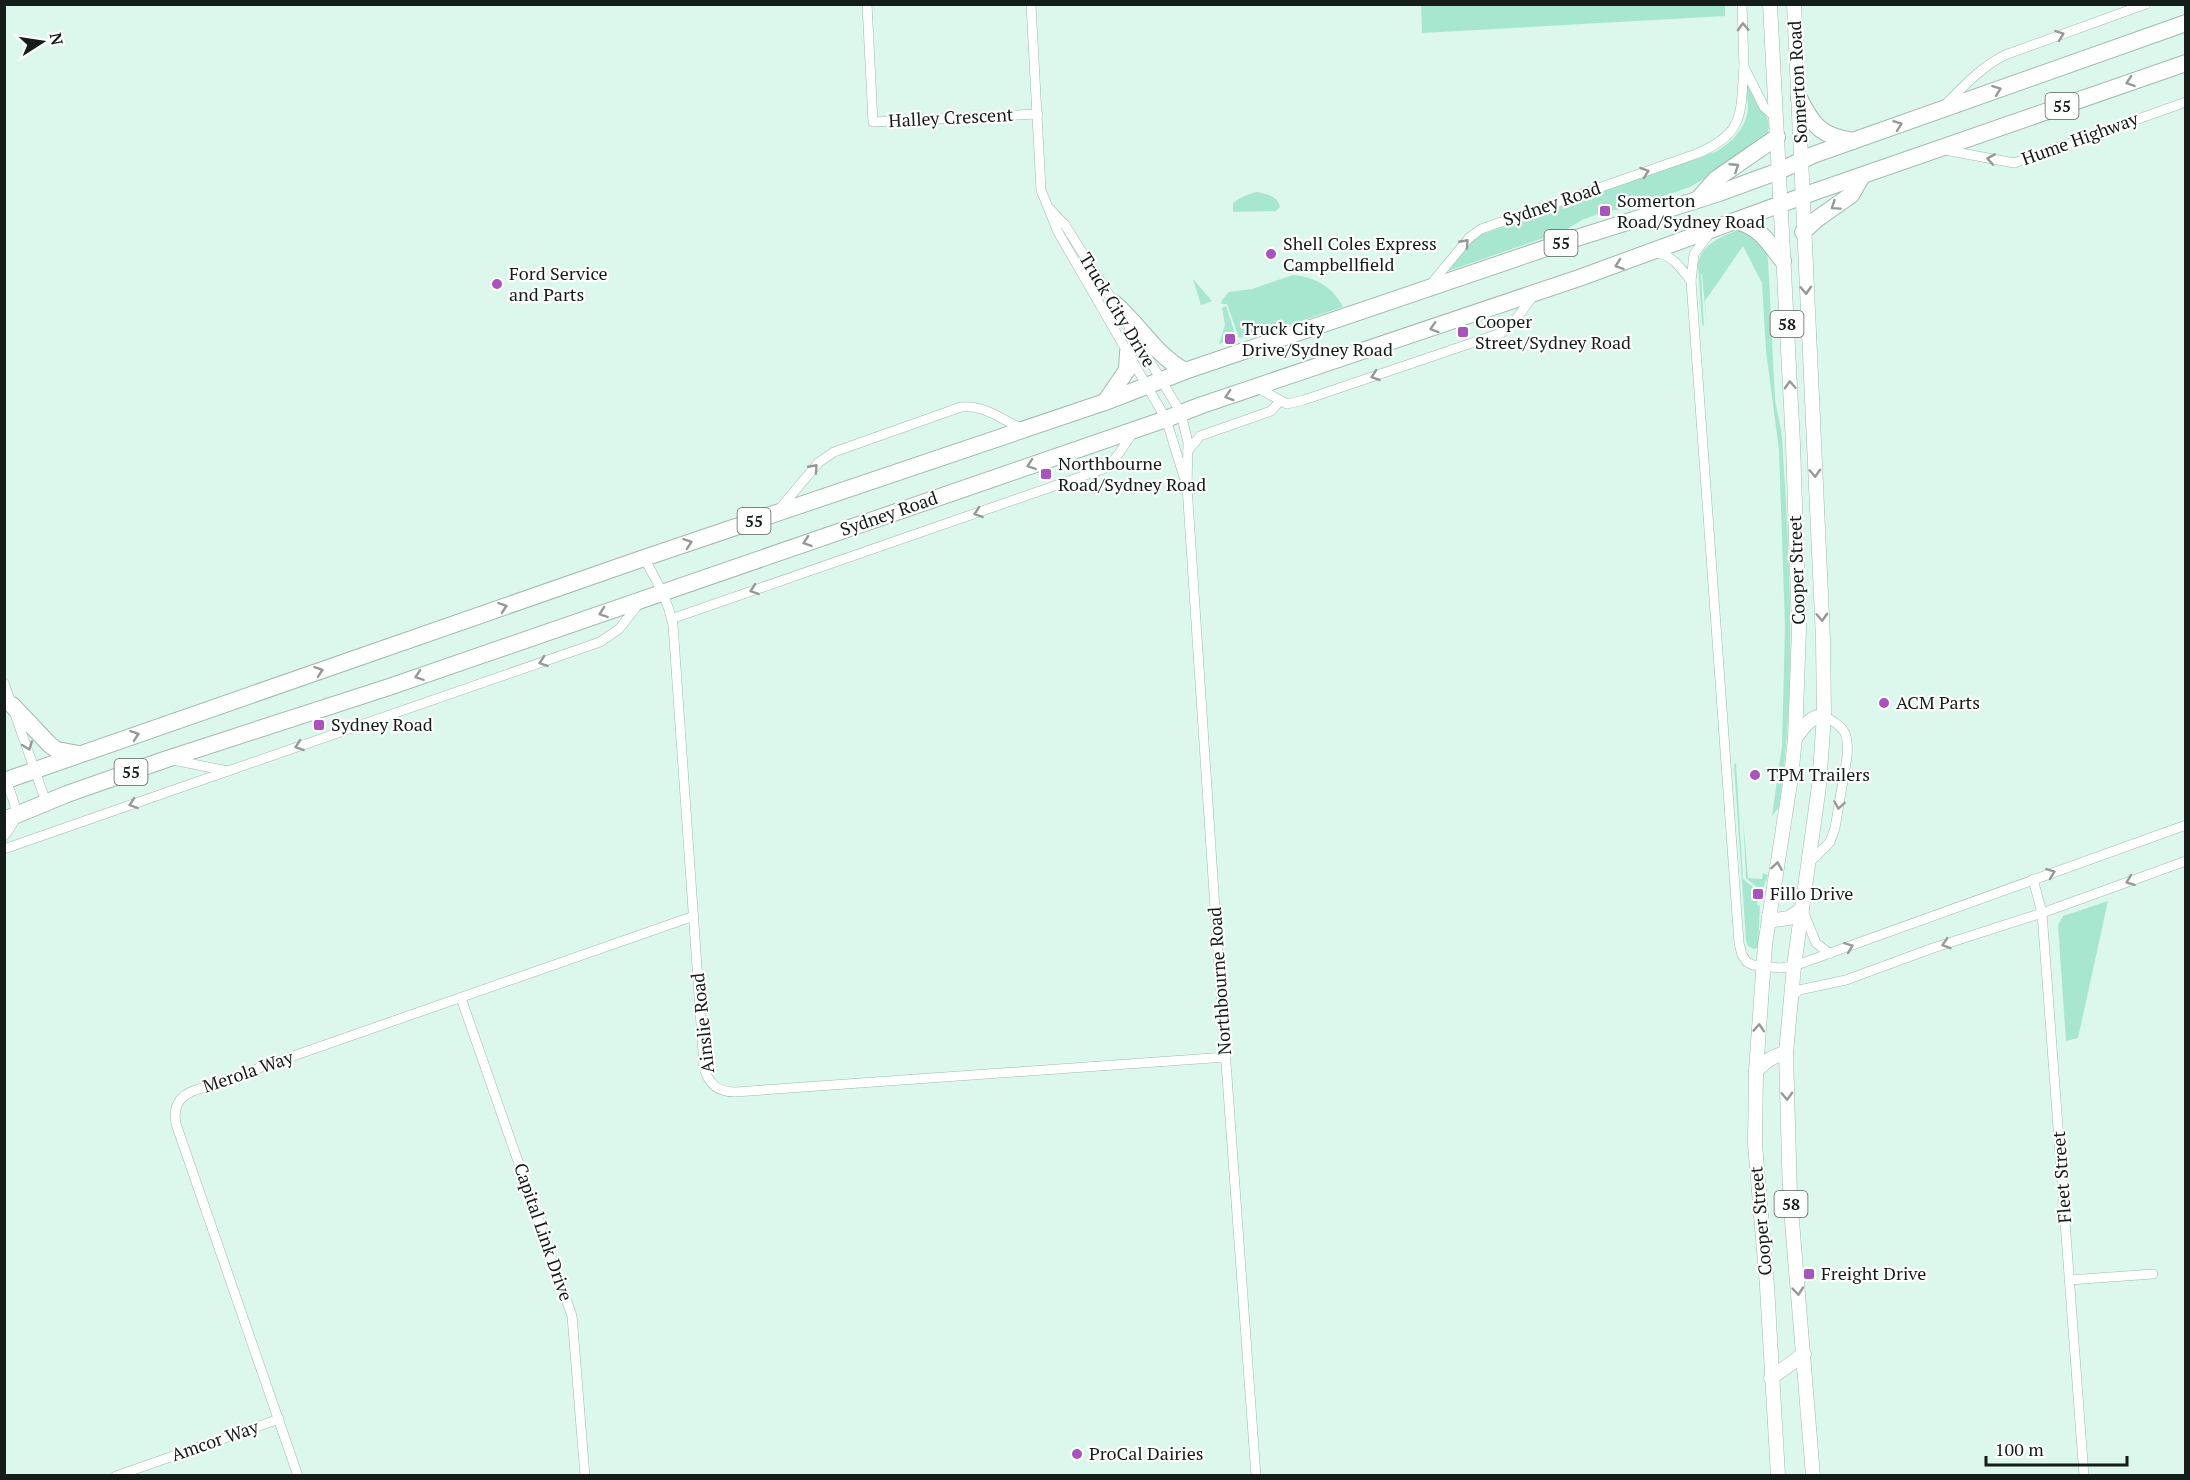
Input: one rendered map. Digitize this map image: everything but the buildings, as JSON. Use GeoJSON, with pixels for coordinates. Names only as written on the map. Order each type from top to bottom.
{"type":"FeatureCollection","features":[{"type":"Feature","properties":{"kind":"highway","name":"55"},"geometry":{"type":"LineString","coordinates":[[1779,171],[1942,109],[2186,23]]}},
{"type":"Feature","properties":{"kind":"highway","name":"Hume Highway"},"geometry":{"type":"LineString","coordinates":[[1781,205],[1938,148],[2186,63]]}},
{"type":"Feature","properties":{"kind":"highway"},"geometry":{"type":"LineString","coordinates":[[1799,98],[1809,118],[1820,129],[1834,138],[1854,141]]}},
{"type":"Feature","properties":{"kind":"highway"},"geometry":{"type":"LineString","coordinates":[[1696,201],[1716,179],[1777,137]]}},
{"type":"Feature","properties":{"kind":"highway","name":"Sydney Road"},"geometry":{"type":"LineString","coordinates":[[5,779],[644,558],[1105,402],[1185,371],[1564,242],[1696,201],[1779,171]]}},
{"type":"Feature","properties":{"kind":"highway"},"geometry":{"type":"LineString","coordinates":[[1803,232],[1851,195],[1862,176]]}},
{"type":"Feature","properties":{"kind":"highway","name":"Sydney Road"},"geometry":{"type":"LineString","coordinates":[[11,818],[46,802],[167,759],[389,687],[1256,387],[1534,294],[1656,252],[1781,205]]}},
{"type":"Feature","properties":{"kind":"highway"},"geometry":{"type":"LineString","coordinates":[[1737,221],[1760,231],[1783,261]]}},
{"type":"Feature","properties":{"kind":"highway"},"geometry":{"type":"LineString","coordinates":[[1114,303],[1161,354],[1185,371]]}},
{"type":"Feature","properties":{"kind":"highway"},"geometry":{"type":"LineString","coordinates":[[1105,402],[1127,370],[1128,352]]}},
{"type":"Feature","properties":{"kind":"highway"},"geometry":{"type":"LineString","coordinates":[[12,705],[50,745],[57,750],[80,754]]}},
{"type":"Feature","properties":{"kind":"main road","name":"Somerton Road"},"geometry":{"type":"LineString","coordinates":[[1770,4],[1779,171]]}},
{"type":"Feature","properties":{"kind":"main road","name":"Somerton Road"},"geometry":{"type":"LineString","coordinates":[[1794,4],[1803,160]]}},
{"type":"Feature","properties":{"kind":"main road","name":"Cooper Street"},"geometry":{"type":"LineString","coordinates":[[1803,160],[1803,232],[1824,668],[1824,716],[1820,786],[1794,966],[1786,1053],[1790,1197],[1813,1476]]}},
{"type":"Feature","properties":{"kind":"main road","name":"Cooper Street"},"geometry":{"type":"LineString","coordinates":[[1778,1476],[1767,1286],[1755,1144],[1756,1071],[1764,966],[1769,916],[1791,777],[1799,679],[1799,605],[1779,171]]}},
{"type":"Feature","properties":{"kind":"main road"},"geometry":{"type":"LineString","coordinates":[[1791,416],[1812,415]]}},
{"type":"Feature","properties":{"kind":"main road"},"geometry":{"type":"LineString","coordinates":[[1799,679],[1824,668]]}},
{"type":"Feature","properties":{"kind":"main road"},"geometry":{"type":"LineString","coordinates":[[1795,738],[1810,720],[1824,716]]}},
{"type":"Feature","properties":{"kind":"main road"},"geometry":{"type":"LineString","coordinates":[[1769,916],[1774,920],[1781,920],[1802,909]]}},
{"type":"Feature","properties":{"kind":"main road"},"geometry":{"type":"LineString","coordinates":[[1756,1071],[1775,1055],[1786,1053]]}},
{"type":"Feature","properties":{"kind":"main road"},"geometry":{"type":"LineString","coordinates":[[1771,1378],[1804,1354]]}},
{"type":"Feature","properties":{"kind":"street","name":"Halley Crescent"},"geometry":{"type":"LineString","coordinates":[[867,4],[873,122],[1038,114]]}},
{"type":"Feature","properties":{"kind":"street","name":"Truck City Drive"},"geometry":{"type":"LineString","coordinates":[[1031,4],[1041,190],[1058,232],[1128,352],[1154,384],[1173,416]]}},
{"type":"Feature","properties":{"kind":"street","name":"Somerton Road"},"geometry":{"type":"LineString","coordinates":[[1742,4],[1744,67],[1764,107],[1776,118]]}},
{"type":"Feature","properties":{"kind":"street"},"geometry":{"type":"LineString","coordinates":[[1942,109],[1976,74],[1998,58],[2146,4]]}},
{"type":"Feature","properties":{"kind":"street","name":"Sydney Road"},"geometry":{"type":"LineString","coordinates":[[1428,288],[1469,238],[1481,229],[1696,154],[1721,142],[1730,134],[1740,117],[1744,67]]}},
{"type":"Feature","properties":{"kind":"street","name":"Hume Highway"},"geometry":{"type":"LineString","coordinates":[[1938,148],[2014,163],[2186,102]]}},
{"type":"Feature","properties":{"kind":"street","name":"Truck City Drive"},"geometry":{"type":"LineString","coordinates":[[1050,209],[1065,225],[1114,303],[1154,384],[1173,416]]}},
{"type":"Feature","properties":{"kind":"street"},"geometry":{"type":"LineString","coordinates":[[1713,230],[1695,254],[1691,281],[1739,944],[1747,962],[1779,968],[1794,966],[2186,825]]}},
{"type":"Feature","properties":{"kind":"street"},"geometry":{"type":"LineString","coordinates":[[1656,252],[1678,264],[1691,281]]}},
{"type":"Feature","properties":{"kind":"street"},"geometry":{"type":"LineString","coordinates":[[1256,387],[1280,401],[1294,404],[1501,333],[1514,322],[1534,294]]}},
{"type":"Feature","properties":{"kind":"street"},"geometry":{"type":"LineString","coordinates":[[1188,451],[1200,436],[1271,411],[1280,401]]}},
{"type":"Feature","properties":{"kind":"street","name":"Sydney Road"},"geometry":{"type":"LineString","coordinates":[[776,513],[825,457],[848,446],[961,407],[982,409],[1023,429]]}},
{"type":"Feature","properties":{"kind":"street","name":"Northbourne Road"},"geometry":{"type":"LineString","coordinates":[[1173,416],[1185,429],[1188,451],[1187,486],[1256,1476]]}},
{"type":"Feature","properties":{"kind":"street","name":"Northbourne Road"},"geometry":{"type":"LineString","coordinates":[[1173,416],[1187,486]]}},
{"type":"Feature","properties":{"kind":"street","name":"Sydney Road"},"geometry":{"type":"LineString","coordinates":[[671,619],[1103,470],[1115,459],[1135,429]]}},
{"type":"Feature","properties":{"kind":"street","name":"Ainslie Road"},"geometry":{"type":"LineString","coordinates":[[644,558],[662,592],[671,619],[704,1067],[708,1080],[721,1091],[746,1091],[1226,1057]]}},
{"type":"Feature","properties":{"kind":"street"},"geometry":{"type":"LineString","coordinates":[[4,849],[600,642],[619,629],[643,599]]}},
{"type":"Feature","properties":{"kind":"street"},"geometry":{"type":"LineString","coordinates":[[4,683],[46,802]]}},
{"type":"Feature","properties":{"kind":"street"},"geometry":{"type":"LineString","coordinates":[[1809,863],[1830,843],[1836,828],[1847,756],[1848,745],[1843,729],[1824,716]]}},
{"type":"Feature","properties":{"kind":"street"},"geometry":{"type":"LineString","coordinates":[[167,759],[228,771]]}},
{"type":"Feature","properties":{"kind":"street"},"geometry":{"type":"LineString","coordinates":[[4,836],[14,824],[5,779]]}},
{"type":"Feature","properties":{"kind":"street"},"geometry":{"type":"LineString","coordinates":[[1791,998],[1799,990],[1846,980],[2186,861]]}},
{"type":"Feature","properties":{"kind":"street","name":"Fleet Street"},"geometry":{"type":"LineString","coordinates":[[2033,879],[2042,913],[2084,1476]]}},
{"type":"Feature","properties":{"kind":"street"},"geometry":{"type":"LineString","coordinates":[[1802,909],[1816,943],[1830,954]]}},
{"type":"Feature","properties":{"kind":"street","name":"Merola Way"},"geometry":{"type":"LineString","coordinates":[[298,1476],[176,1124],[174,1114],[178,1102],[194,1091],[694,916]]}},
{"type":"Feature","properties":{"kind":"street","name":"Capital Link Drive"},"geometry":{"type":"LineString","coordinates":[[461,998],[572,1316],[585,1476]]}},
{"type":"Feature","properties":{"kind":"street"},"geometry":{"type":"LineString","coordinates":[[2069,1280],[2153,1274]]}},
{"type":"Feature","properties":{"kind":"street","name":"Amcor Way"},"geometry":{"type":"LineString","coordinates":[[116,1476],[279,1419]]}},
{"type":"Feature","properties":{"kind":"green space"},"geometry":{"type":"Polygon","coordinates":[[[1725,4],[1725,16],[1422,33],[1421,5],[1725,4]]]}},
{"type":"Feature","properties":{"kind":"green space"},"geometry":{"type":"Polygon","coordinates":[[[1746,83],[1767,117],[1769,126],[1767,136],[1745,155],[1690,187],[1630,208],[1606,211],[1582,220],[1564,231],[1448,271],[1473,239],[1483,234],[1717,151],[1733,138],[1745,121],[1748,108],[1746,83]]]}},
{"type":"Feature","properties":{"kind":"green space"},"geometry":{"type":"Polygon","coordinates":[[[1257,192],[1274,198],[1280,207],[1276,211],[1233,212],[1233,203],[1257,192]]]}},
{"type":"Feature","properties":{"kind":"green space"},"geometry":{"type":"Polygon","coordinates":[[[1743,228],[1767,251],[1775,397],[1782,438],[1787,530],[1790,622],[1788,715],[1779,807],[1772,816],[1782,746],[1785,626],[1779,450],[1766,351],[1762,283],[1743,246],[1705,301],[1707,328],[1701,274],[1704,326],[1702,324],[1698,265],[1703,251],[1709,245],[1743,228]]]}},
{"type":"Feature","properties":{"kind":"green space"},"geometry":{"type":"Polygon","coordinates":[[[1293,275],[1309,278],[1322,284],[1334,294],[1343,307],[1259,335],[1239,338],[1227,304],[1221,304],[1222,300],[1229,292],[1252,289],[1293,275]]]}},
{"type":"Feature","properties":{"kind":"green space"},"geometry":{"type":"Polygon","coordinates":[[[1193,279],[1212,301],[1201,305],[1193,279]]]}},
{"type":"Feature","properties":{"kind":"green space"},"geometry":{"type":"Polygon","coordinates":[[[1226,306],[1235,334],[1225,337],[1226,342],[1219,344],[1225,325],[1222,308],[1226,306]]]}},
{"type":"Feature","properties":{"kind":"green space"},"geometry":{"type":"Polygon","coordinates":[[[1736,763],[1743,879],[1759,892],[1758,947],[1754,949],[1748,946],[1746,940],[1734,765],[1736,763]]]}},
{"type":"Feature","properties":{"kind":"green space"},"geometry":{"type":"Polygon","coordinates":[[[1743,817],[1748,878],[1762,879],[1763,873],[1768,875],[1762,891],[1746,878],[1743,817]]]}},
{"type":"Feature","properties":{"kind":"green space"},"geometry":{"type":"Polygon","coordinates":[[[2108,901],[2078,1038],[2066,1041],[2058,925],[2063,916],[2108,901]]]}},
{"type":"Feature","properties":{"kind":"place","name":"Somerton Road/Sydney Road"},"geometry":{"type":"Point","coordinates":[1605,211]}},
{"type":"Feature","properties":{"kind":"place","name":"Shell Coles Express Campbellfield"},"geometry":{"type":"Point","coordinates":[1271,254]}},
{"type":"Feature","properties":{"kind":"place","name":"Ford Service and Parts"},"geometry":{"type":"Point","coordinates":[497,284]}},
{"type":"Feature","properties":{"kind":"place","name":"Cooper Street/Sydney Road"},"geometry":{"type":"Point","coordinates":[1463,332]}},
{"type":"Feature","properties":{"kind":"place","name":"Truck City Drive/Sydney Road"},"geometry":{"type":"Point","coordinates":[1230,339]}},
{"type":"Feature","properties":{"kind":"place","name":"Northbourne Road/Sydney Road"},"geometry":{"type":"Point","coordinates":[1046,474]}},
{"type":"Feature","properties":{"kind":"place","name":"ACM Parts"},"geometry":{"type":"Point","coordinates":[1884,703]}},
{"type":"Feature","properties":{"kind":"place","name":"Sydney Road"},"geometry":{"type":"Point","coordinates":[319,725]}},
{"type":"Feature","properties":{"kind":"place","name":"TPM Trailers"},"geometry":{"type":"Point","coordinates":[1755,775]}},
{"type":"Feature","properties":{"kind":"place","name":"Fillo Drive"},"geometry":{"type":"Point","coordinates":[1758,894]}},
{"type":"Feature","properties":{"kind":"place","name":"Freight Drive"},"geometry":{"type":"Point","coordinates":[1809,1274]}},
{"type":"Feature","properties":{"kind":"place","name":"ProCal Dairies"},"geometry":{"type":"Point","coordinates":[1077,1454]}}]}
